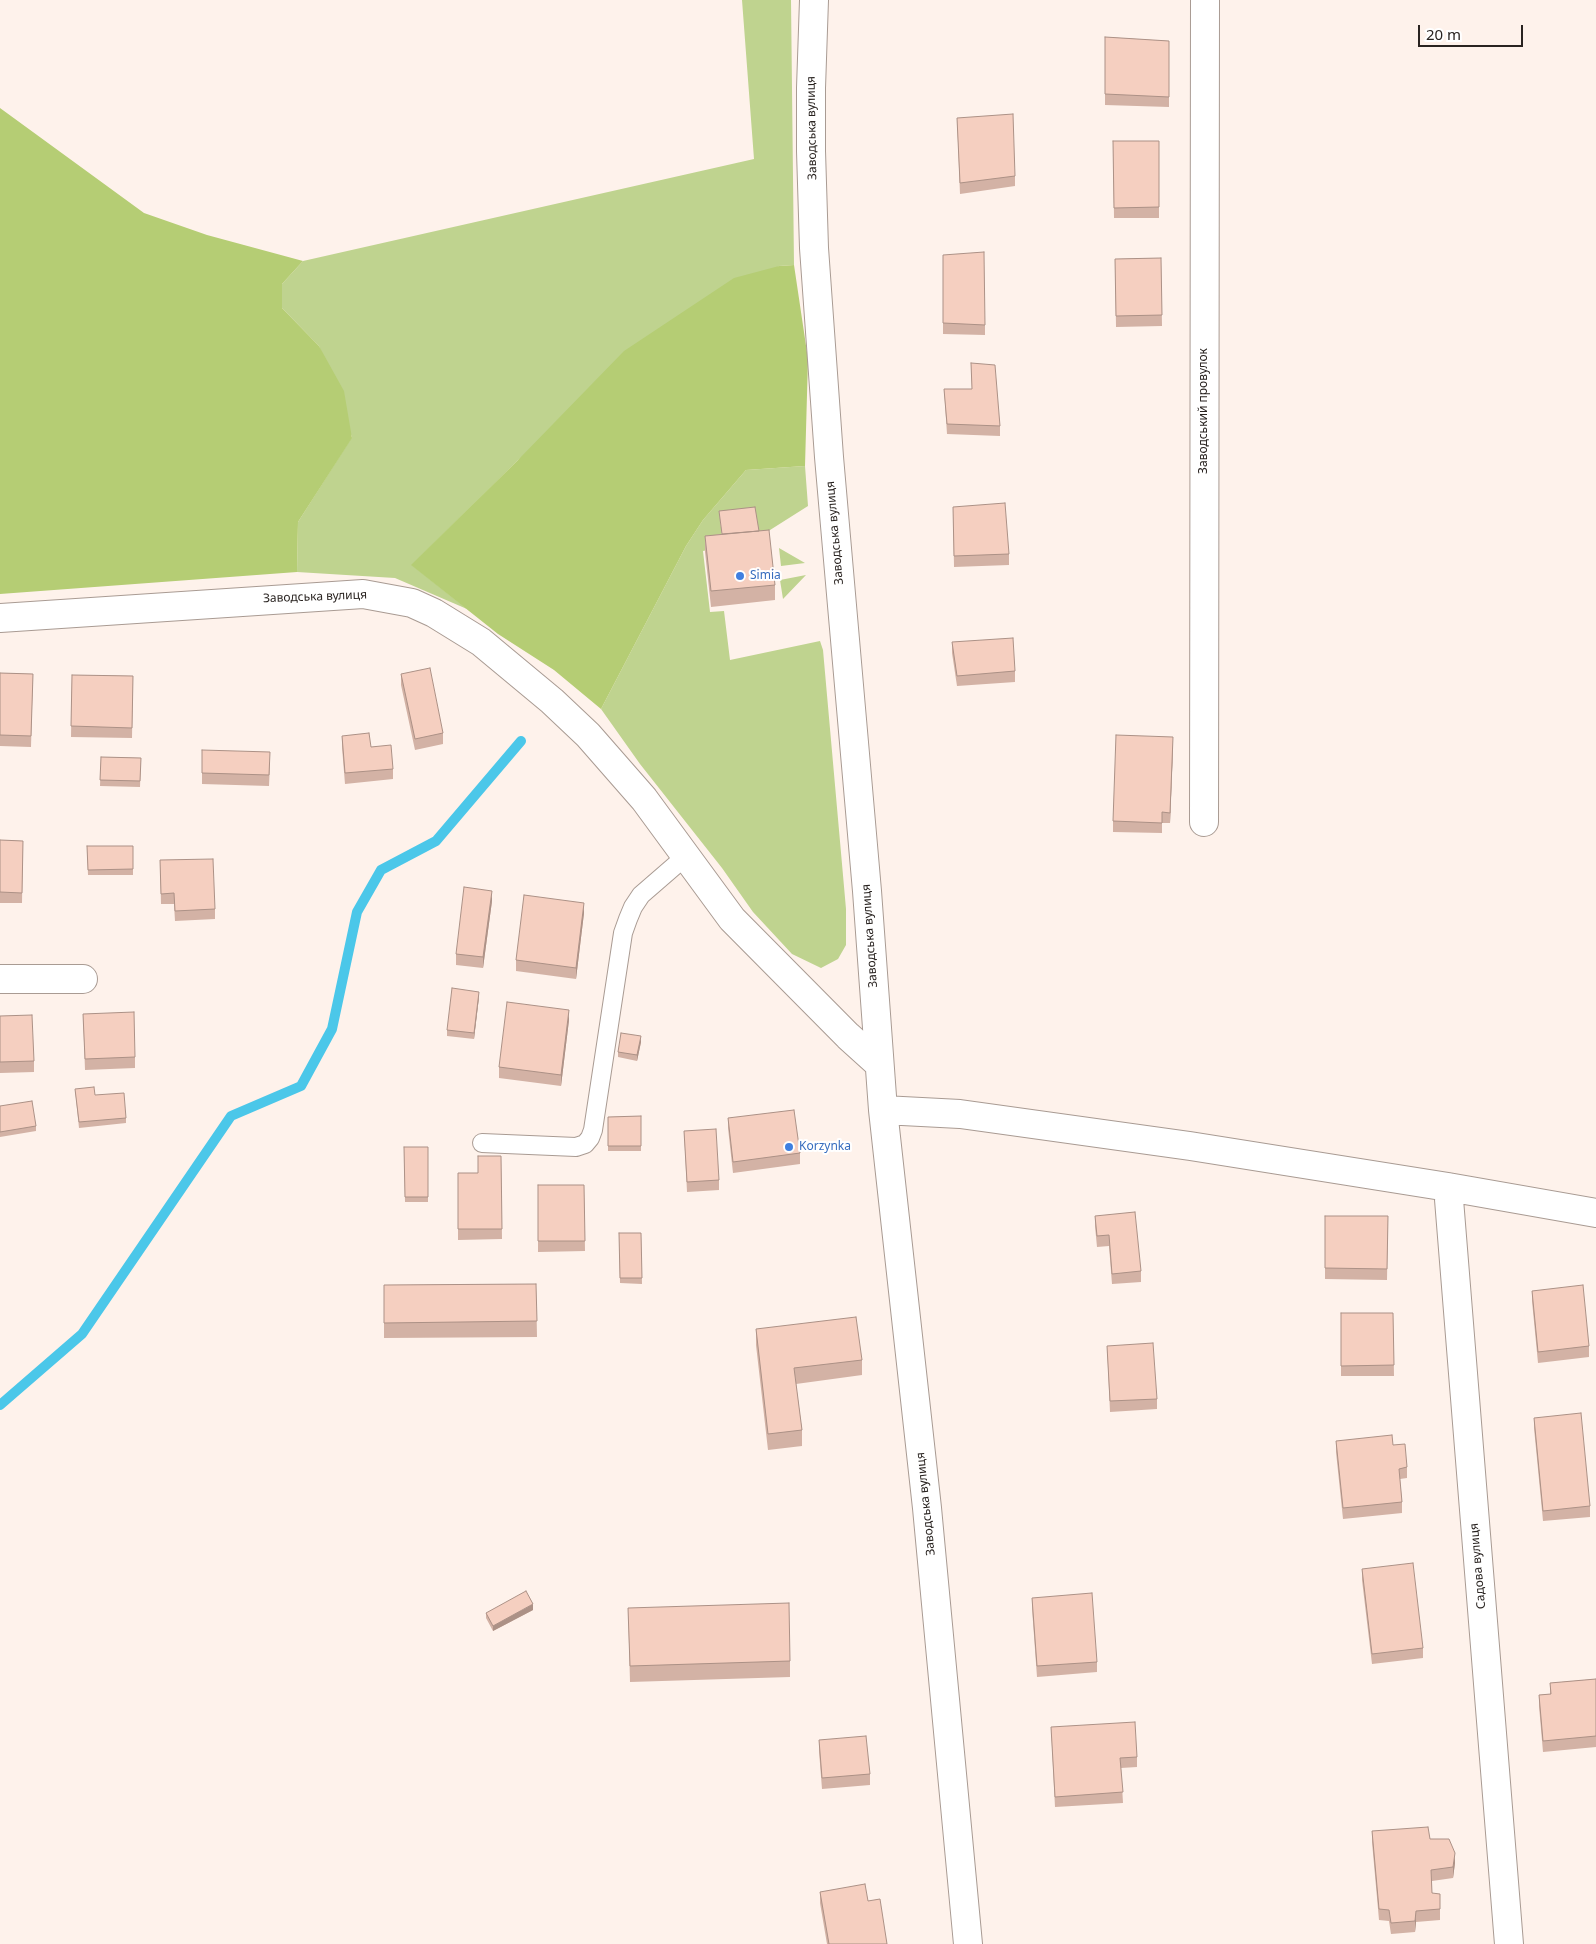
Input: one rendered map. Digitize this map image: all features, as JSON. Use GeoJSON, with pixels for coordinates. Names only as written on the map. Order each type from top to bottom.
{"type":"FeatureCollection","features":[{"type":"Feature","properties":{"kind":"street","name":"Заводська вулиця"},"geometry":{"type":"LineString","coordinates":[[814,0],[810,88],[814,248],[829,457],[867,891],[883,1110],[927,1508],[968,1944]]}},
{"type":"Feature","properties":{"kind":"street","name":"Заводський провулок"},"geometry":{"type":"LineString","coordinates":[[1204,822],[1205,0]]}},
{"type":"Feature","properties":{"kind":"street","name":"Заводська вулиця"},"geometry":{"type":"LineString","coordinates":[[0,618],[363,594],[412,603],[434,613],[473,637],[552,700],[588,735],[644,799],[732,919],[848,1036],[879,1064]]}},
{"type":"Feature","properties":{"kind":"street"},"geometry":{"type":"LineString","coordinates":[[0,979],[83,979]]}},
{"type":"Feature","properties":{"kind":"street"},"geometry":{"type":"LineString","coordinates":[[883,1110],[960,1114],[1190,1146],[1448,1187],[1596,1214]]}},
{"type":"Feature","properties":{"kind":"street","name":"Садова вулиця"},"geometry":{"type":"LineString","coordinates":[[1448,1187],[1509,1944]]}},
{"type":"Feature","properties":{"kind":"lane"},"geometry":{"type":"LineString","coordinates":[[482,1144],[576,1147],[585,1144],[590,1138],[593,1130],[623,933],[633,907],[641,895],[686,856]]}},
{"type":"Feature","properties":{"kind":"green space"},"geometry":{"type":"Polygon","coordinates":[[[742,0],[791,0],[794,265],[779,266],[518,460],[412,565],[467,609],[395,578],[297,572],[298,522],[352,437],[319,346],[282,308],[282,284],[303,261],[754,159],[742,0]]]}},
{"type":"Feature","properties":{"kind":"green space"},"geometry":{"type":"Polygon","coordinates":[[[0,108],[144,213],[207,235],[303,261],[282,284],[282,308],[319,346],[344,391],[352,438],[298,522],[297,572],[0,594],[0,108]]]}},
{"type":"Feature","properties":{"kind":"green space"},"geometry":{"type":"Polygon","coordinates":[[[794,265],[808,359],[805,466],[746,470],[703,520],[686,546],[601,709],[554,670],[498,634],[411,565],[518,460],[624,351],[734,278],[779,266],[794,265]]]}},
{"type":"Feature","properties":{"kind":"green space"},"geometry":{"type":"Polygon","coordinates":[[[805,466],[808,506],[759,537],[720,517],[723,547],[703,551],[710,612],[724,611],[730,660],[820,641],[823,650],[846,909],[846,945],[838,959],[821,968],[792,954],[753,912],[722,868],[640,764],[601,709],[686,546],[703,520],[746,470],[805,466]]]}},
{"type":"Feature","properties":{"kind":"green space"},"geometry":{"type":"Polygon","coordinates":[[[779,548],[805,563],[781,566],[779,548]]]}},
{"type":"Feature","properties":{"kind":"green space"},"geometry":{"type":"Polygon","coordinates":[[[806,575],[783,599],[780,580],[806,575]]]}},
{"type":"Feature","properties":{"kind":"building"},"geometry":{"type":"Polygon","coordinates":[[[1105,37],[1169,41],[1169,97],[1105,94],[1105,37]]]}},
{"type":"Feature","properties":{"kind":"building"},"geometry":{"type":"Polygon","coordinates":[[[1013,114],[1015,176],[960,183],[957,118],[1013,114]]]}},
{"type":"Feature","properties":{"kind":"building"},"geometry":{"type":"Polygon","coordinates":[[[1113,141],[1159,141],[1159,207],[1114,208],[1113,141]]]}},
{"type":"Feature","properties":{"kind":"building"},"geometry":{"type":"Polygon","coordinates":[[[984,252],[985,325],[943,323],[943,255],[984,252]]]}},
{"type":"Feature","properties":{"kind":"building"},"geometry":{"type":"Polygon","coordinates":[[[1161,258],[1162,315],[1116,316],[1115,259],[1161,258]]]}},
{"type":"Feature","properties":{"kind":"building"},"geometry":{"type":"Polygon","coordinates":[[[971,363],[995,365],[1000,426],[947,424],[944,389],[972,389],[971,363]]]}},
{"type":"Feature","properties":{"kind":"building"},"geometry":{"type":"Polygon","coordinates":[[[1005,503],[1009,554],[954,556],[953,507],[1005,503]]]}},
{"type":"Feature","properties":{"kind":"building"},"geometry":{"type":"Polygon","coordinates":[[[755,507],[759,531],[722,534],[719,511],[755,507]]]}},
{"type":"Feature","properties":{"kind":"building","name":"Simia"},"geometry":{"type":"Polygon","coordinates":[[[769,530],[775,585],[711,591],[705,536],[769,530]]]}},
{"type":"Feature","properties":{"kind":"building"},"geometry":{"type":"Polygon","coordinates":[[[1013,638],[1015,671],[957,676],[952,642],[1013,638]]]}},
{"type":"Feature","properties":{"kind":"building"},"geometry":{"type":"Polygon","coordinates":[[[430,668],[443,733],[415,739],[401,674],[430,668]]]}},
{"type":"Feature","properties":{"kind":"building"},"geometry":{"type":"Polygon","coordinates":[[[0,673],[33,674],[31,736],[0,735],[0,673]]]}},
{"type":"Feature","properties":{"kind":"building"},"geometry":{"type":"Polygon","coordinates":[[[72,675],[133,676],[132,728],[71,726],[72,675]]]}},
{"type":"Feature","properties":{"kind":"building"},"geometry":{"type":"Polygon","coordinates":[[[369,733],[371,747],[391,745],[393,769],[345,773],[342,736],[369,733]]]}},
{"type":"Feature","properties":{"kind":"building"},"geometry":{"type":"Polygon","coordinates":[[[1116,735],[1173,737],[1170,813],[1162,812],[1162,823],[1113,821],[1116,735]]]}},
{"type":"Feature","properties":{"kind":"building"},"geometry":{"type":"Polygon","coordinates":[[[202,750],[270,752],[269,775],[202,773],[202,750]]]}},
{"type":"Feature","properties":{"kind":"building"},"geometry":{"type":"Polygon","coordinates":[[[101,757],[141,758],[140,781],[100,780],[101,757]]]}},
{"type":"Feature","properties":{"kind":"building"},"geometry":{"type":"Polygon","coordinates":[[[0,840],[23,841],[22,893],[0,892],[0,840]]]}},
{"type":"Feature","properties":{"kind":"building"},"geometry":{"type":"Polygon","coordinates":[[[87,846],[133,846],[133,869],[88,870],[87,846]]]}},
{"type":"Feature","properties":{"kind":"building"},"geometry":{"type":"Polygon","coordinates":[[[213,859],[215,909],[175,911],[174,893],[161,894],[160,860],[213,859]]]}},
{"type":"Feature","properties":{"kind":"building"},"geometry":{"type":"Polygon","coordinates":[[[464,887],[492,891],[483,957],[456,954],[464,887]]]}},
{"type":"Feature","properties":{"kind":"building"},"geometry":{"type":"Polygon","coordinates":[[[524,895],[584,903],[576,968],[516,960],[524,895]]]}},
{"type":"Feature","properties":{"kind":"building"},"geometry":{"type":"Polygon","coordinates":[[[452,988],[479,992],[474,1033],[447,1030],[452,988]]]}},
{"type":"Feature","properties":{"kind":"building"},"geometry":{"type":"Polygon","coordinates":[[[507,1002],[569,1010],[561,1075],[499,1067],[507,1002]]]}},
{"type":"Feature","properties":{"kind":"building"},"geometry":{"type":"Polygon","coordinates":[[[134,1012],[135,1057],[85,1059],[83,1014],[134,1012]]]}},
{"type":"Feature","properties":{"kind":"building"},"geometry":{"type":"Polygon","coordinates":[[[32,1015],[34,1061],[0,1062],[0,1016],[32,1015]]]}},
{"type":"Feature","properties":{"kind":"building"},"geometry":{"type":"Polygon","coordinates":[[[621,1033],[641,1036],[637,1055],[618,1052],[621,1033]]]}},
{"type":"Feature","properties":{"kind":"building"},"geometry":{"type":"Polygon","coordinates":[[[94,1087],[95,1095],[124,1093],[126,1118],[79,1122],[75,1089],[94,1087]]]}},
{"type":"Feature","properties":{"kind":"building"},"geometry":{"type":"Polygon","coordinates":[[[32,1101],[36,1126],[0,1132],[0,1106],[32,1101]]]}},
{"type":"Feature","properties":{"kind":"building"},"geometry":{"type":"Polygon","coordinates":[[[794,1110],[800,1153],[733,1162],[728,1118],[794,1110]]]}},
{"type":"Feature","properties":{"kind":"building"},"geometry":{"type":"Polygon","coordinates":[[[641,1116],[641,1146],[608,1146],[608,1117],[641,1116]]]}},
{"type":"Feature","properties":{"kind":"building"},"geometry":{"type":"Polygon","coordinates":[[[716,1129],[719,1180],[687,1182],[684,1131],[716,1129]]]}},
{"type":"Feature","properties":{"kind":"building"},"geometry":{"type":"Polygon","coordinates":[[[404,1147],[428,1147],[428,1197],[405,1197],[404,1147]]]}},
{"type":"Feature","properties":{"kind":"building"},"geometry":{"type":"Polygon","coordinates":[[[478,1156],[501,1156],[502,1229],[458,1229],[458,1173],[478,1173],[478,1156]]]}},
{"type":"Feature","properties":{"kind":"building"},"geometry":{"type":"Polygon","coordinates":[[[538,1185],[584,1185],[585,1241],[538,1241],[538,1185]]]}},
{"type":"Feature","properties":{"kind":"building"},"geometry":{"type":"Polygon","coordinates":[[[1135,1212],[1141,1271],[1112,1274],[1109,1235],[1097,1236],[1095,1216],[1135,1212]]]}},
{"type":"Feature","properties":{"kind":"building"},"geometry":{"type":"Polygon","coordinates":[[[1325,1216],[1388,1216],[1387,1269],[1325,1268],[1325,1216]]]}},
{"type":"Feature","properties":{"kind":"building"},"geometry":{"type":"Polygon","coordinates":[[[619,1233],[641,1233],[642,1278],[620,1278],[619,1233]]]}},
{"type":"Feature","properties":{"kind":"building"},"geometry":{"type":"Polygon","coordinates":[[[536,1284],[537,1321],[384,1323],[384,1285],[536,1284]]]}},
{"type":"Feature","properties":{"kind":"building"},"geometry":{"type":"Polygon","coordinates":[[[1583,1285],[1589,1346],[1538,1352],[1532,1291],[1583,1285]]]}},
{"type":"Feature","properties":{"kind":"building"},"geometry":{"type":"Polygon","coordinates":[[[1341,1313],[1393,1313],[1394,1365],[1341,1366],[1341,1313]]]}},
{"type":"Feature","properties":{"kind":"building"},"geometry":{"type":"Polygon","coordinates":[[[856,1317],[862,1360],[794,1368],[802,1430],[768,1434],[756,1329],[856,1317]]]}},
{"type":"Feature","properties":{"kind":"building"},"geometry":{"type":"Polygon","coordinates":[[[1153,1343],[1157,1399],[1110,1401],[1107,1346],[1153,1343]]]}},
{"type":"Feature","properties":{"kind":"building"},"geometry":{"type":"Polygon","coordinates":[[[1581,1413],[1590,1506],[1543,1511],[1534,1418],[1581,1413]]]}},
{"type":"Feature","properties":{"kind":"building"},"geometry":{"type":"Polygon","coordinates":[[[1392,1435],[1393,1445],[1405,1444],[1407,1467],[1399,1469],[1402,1502],[1343,1508],[1336,1441],[1392,1435]]]}},
{"type":"Feature","properties":{"kind":"building"},"geometry":{"type":"Polygon","coordinates":[[[1413,1563],[1423,1648],[1372,1654],[1362,1569],[1413,1563]]]}},
{"type":"Feature","properties":{"kind":"building"},"geometry":{"type":"Polygon","coordinates":[[[526,1591],[533,1604],[493,1626],[486,1613],[526,1591]]]}},
{"type":"Feature","properties":{"kind":"building"},"geometry":{"type":"Polygon","coordinates":[[[1092,1593],[1097,1662],[1037,1666],[1032,1598],[1092,1593]]]}},
{"type":"Feature","properties":{"kind":"building"},"geometry":{"type":"Polygon","coordinates":[[[789,1603],[790,1661],[630,1666],[628,1608],[789,1603]]]}},
{"type":"Feature","properties":{"kind":"building"},"geometry":{"type":"Polygon","coordinates":[[[1596,1679],[1596,1736],[1543,1741],[1539,1695],[1551,1694],[1550,1683],[1596,1679]]]}},
{"type":"Feature","properties":{"kind":"building"},"geometry":{"type":"Polygon","coordinates":[[[1135,1722],[1137,1757],[1120,1758],[1123,1792],[1055,1797],[1051,1727],[1135,1722]]]}},
{"type":"Feature","properties":{"kind":"building"},"geometry":{"type":"Polygon","coordinates":[[[866,1736],[870,1774],[822,1778],[819,1740],[866,1736]]]}},
{"type":"Feature","properties":{"kind":"building"},"geometry":{"type":"Polygon","coordinates":[[[1428,1827],[1430,1839],[1449,1839],[1455,1853],[1453,1867],[1431,1870],[1432,1893],[1440,1894],[1440,1909],[1416,1911],[1415,1921],[1391,1923],[1389,1910],[1379,1909],[1372,1831],[1428,1827]]]}},
{"type":"Feature","properties":{"kind":"building"},"geometry":{"type":"Polygon","coordinates":[[[865,1884],[868,1901],[880,1899],[887,1944],[829,1944],[820,1892],[865,1884]]]}},
{"type":"Feature","properties":{"kind":"waterway"},"geometry":{"type":"LineString","coordinates":[[0,1405],[82,1334],[231,1116],[301,1086],[332,1029],[357,912],[381,870],[436,841],[521,741]]}},
{"type":"Feature","properties":{"kind":"place","name":"Simia"},"geometry":{"type":"Point","coordinates":[740,576]}},
{"type":"Feature","properties":{"kind":"place","name":"Korzynka"},"geometry":{"type":"Point","coordinates":[789,1147]}}]}
